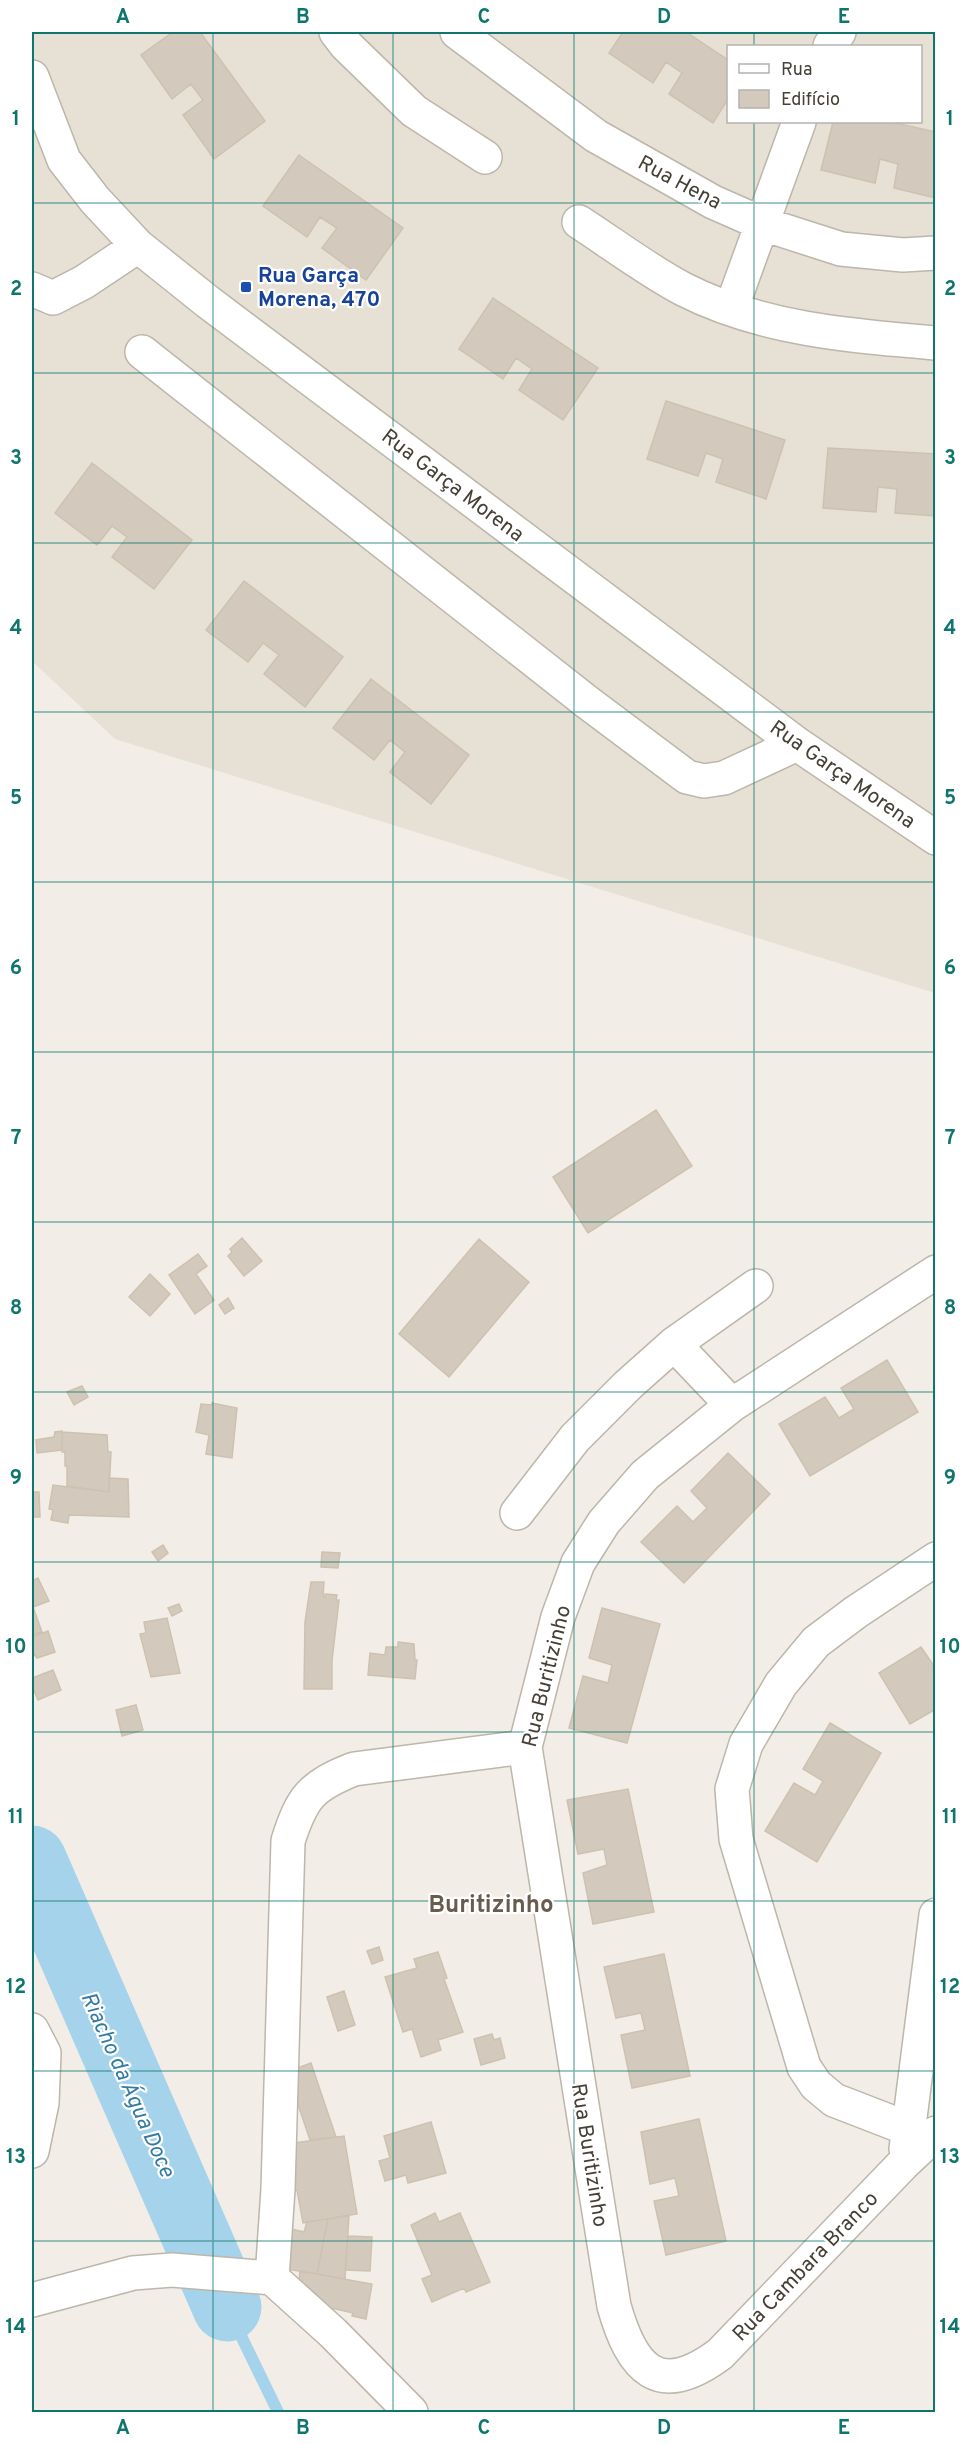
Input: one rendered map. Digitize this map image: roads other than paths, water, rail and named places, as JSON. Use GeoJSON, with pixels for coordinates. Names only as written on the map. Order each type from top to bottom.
{"type":"FeatureCollection","features":[{"type":"Feature","properties":{"kind":"street"},"geometry":{"type":"LineString","coordinates":[[336,32],[346,45],[414,111],[485,157]]}},
{"type":"Feature","properties":{"kind":"street","name":"Rua Hena"},"geometry":{"type":"LineString","coordinates":[[457,32],[596,136],[713,202],[763,224],[841,249],[903,255],[936,254]]}},
{"type":"Feature","properties":{"kind":"street"},"geometry":{"type":"LineString","coordinates":[[831,45],[840,32]]}},
{"type":"Feature","properties":{"kind":"street","name":"Rua Garça Morena"},"geometry":{"type":"LineString","coordinates":[[32,77],[64,160],[94,201],[138,246],[208,302],[797,744],[936,838]]}},
{"type":"Feature","properties":{"kind":"street"},"geometry":{"type":"LineString","coordinates":[[731,309],[799,123]]}},
{"type":"Feature","properties":{"kind":"street"},"geometry":{"type":"LineString","coordinates":[[579,222],[682,289],[731,309],[791,327],[863,337],[936,343]]}},
{"type":"Feature","properties":{"kind":"street"},"geometry":{"type":"LineString","coordinates":[[32,289],[53,298],[84,282],[138,246]]}},
{"type":"Feature","properties":{"kind":"street"},"geometry":{"type":"LineString","coordinates":[[142,352],[577,695],[687,777],[704,781],[724,778],[797,744]]}},
{"type":"Feature","properties":{"kind":"street","name":"Rua Buritizinho"},"geometry":{"type":"LineString","coordinates":[[662,2376],[647,2368],[634,2356],[623,2337],[614,2306],[525,1747],[558,1617],[578,1563],[604,1522],[645,1475],[732,1405],[936,1272]]}},
{"type":"Feature","properties":{"kind":"street"},"geometry":{"type":"LineString","coordinates":[[517,1514],[575,1438],[628,1385],[674,1344],[756,1286]]}},
{"type":"Feature","properties":{"kind":"street"},"geometry":{"type":"LineString","coordinates":[[674,1344],[732,1405]]}},
{"type":"Feature","properties":{"kind":"street"},"geometry":{"type":"LineString","coordinates":[[936,1559],[856,1612],[816,1642],[781,1684],[746,1744],[732,1790],[736,1839],[804,2067],[816,2085],[834,2100],[922,2131],[936,1915]]}},
{"type":"Feature","properties":{"kind":"street"},"geometry":{"type":"LineString","coordinates":[[272,2278],[278,2189],[288,1841],[297,1814],[309,1794],[328,1780],[354,1769],[525,1747]]}},
{"type":"Feature","properties":{"kind":"street"},"geometry":{"type":"LineString","coordinates":[[32,2030],[44,2053],[42,2103],[32,2151]]}},
{"type":"Feature","properties":{"kind":"street","name":"Rua Cambara Branco"},"geometry":{"type":"LineString","coordinates":[[662,2376],[687,2374],[720,2354],[904,2163],[922,2131]]}},
{"type":"Feature","properties":{"kind":"street"},"geometry":{"type":"LineString","coordinates":[[32,2300],[133,2272],[172,2270],[272,2278],[333,2333],[411,2412]]}},
{"type":"Feature","properties":{"kind":"waterway","name":"Riacho da Água Doce"},"geometry":{"type":"LineString","coordinates":[[32,1860],[227,2307]]}},
{"type":"Feature","properties":{"kind":"waterway"},"geometry":{"type":"LineString","coordinates":[[227,2307],[278,2412]]}},
{"type":"Feature","properties":{"kind":"place","name":"Rua Garça Morena, 470"},"geometry":{"type":"Point","coordinates":[246,287]}},
{"type":"Feature","properties":{"kind":"district","name":"Buritizinho"},"geometry":{"type":"Point","coordinates":[491,1904]}}]}
